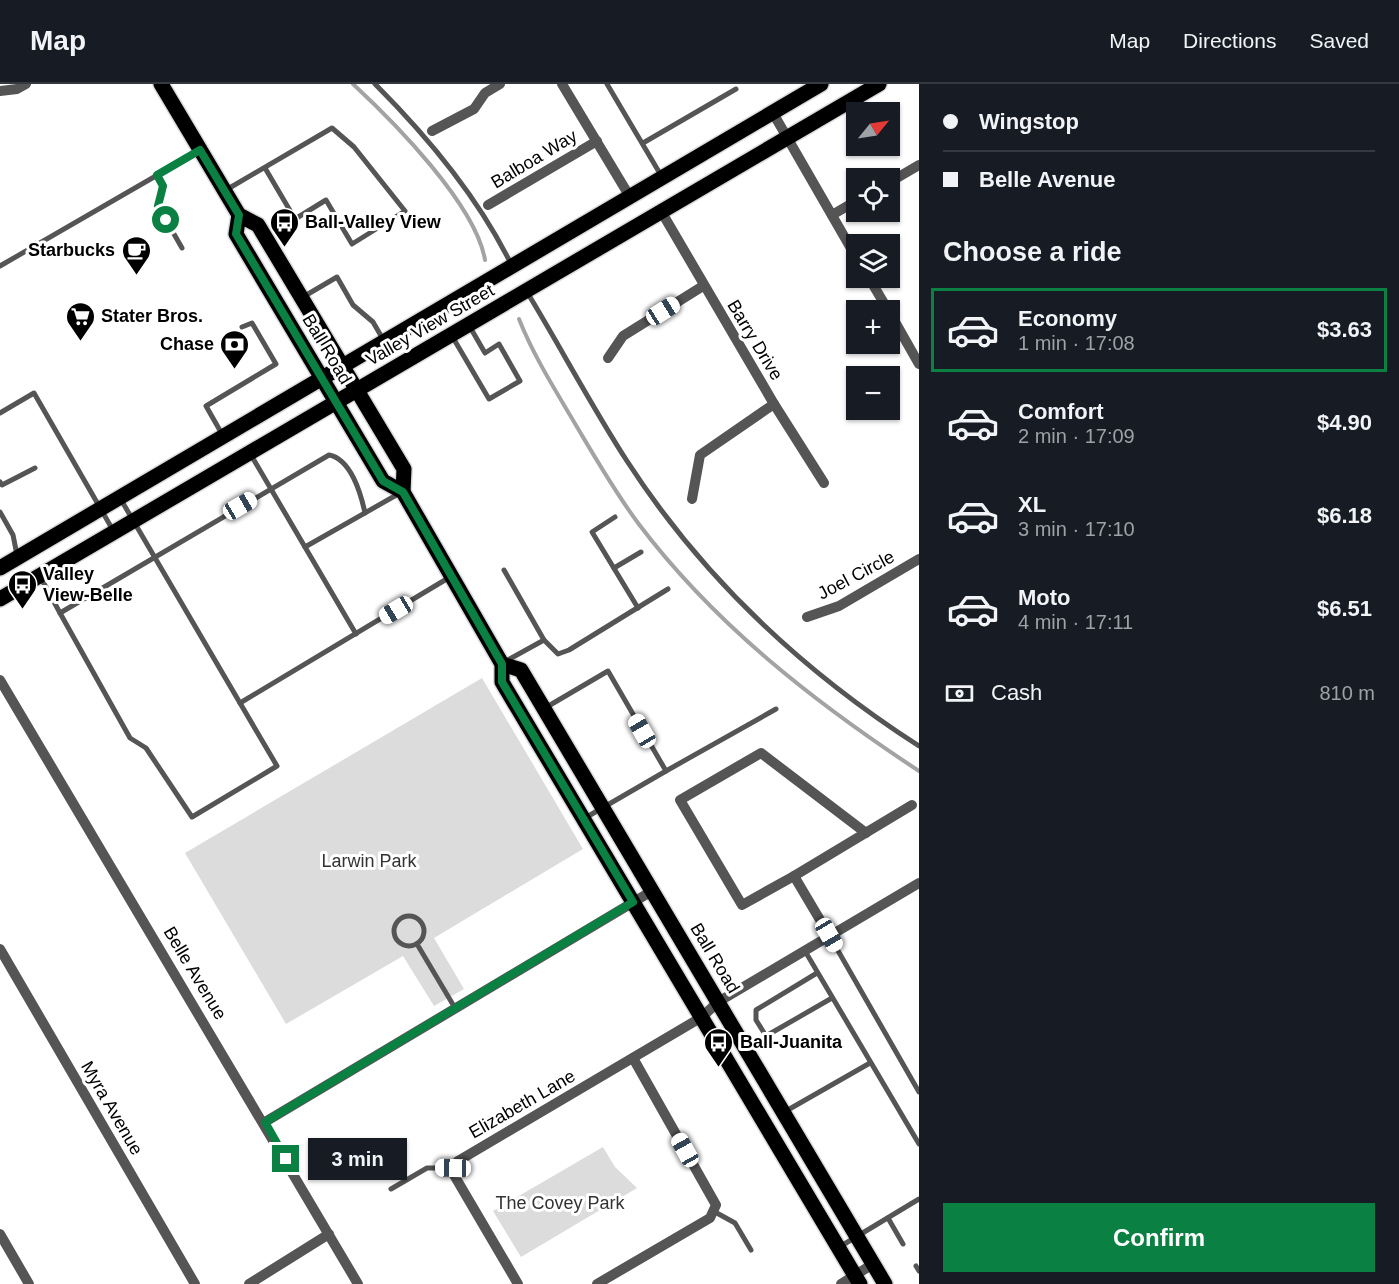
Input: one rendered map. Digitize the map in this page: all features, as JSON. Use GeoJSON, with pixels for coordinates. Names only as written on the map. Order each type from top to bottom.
{"type":"FeatureCollection","features":[{"type":"Feature","properties":{"kind":"main road","name":"Ball Road"},"geometry":{"type":"LineString","coordinates":[[161,84],[239,215],[258,225],[404,469],[403,492]]}},
{"type":"Feature","properties":{"kind":"main road","name":"Valley View Street"},"geometry":{"type":"LineString","coordinates":[[0,568],[821,84]]}},
{"type":"Feature","properties":{"kind":"main road","name":"Valley View Street"},"geometry":{"type":"LineString","coordinates":[[0,599],[115,534],[879,84]]}},
{"type":"Feature","properties":{"kind":"main road","name":"Ball Road"},"geometry":{"type":"LineString","coordinates":[[239,215],[236,234],[383,481],[403,492],[502,664],[502,682],[858,1280]]}},
{"type":"Feature","properties":{"kind":"main road","name":"Ball Road"},"geometry":{"type":"LineString","coordinates":[[502,664],[521,670],[885,1284]]}},
{"type":"Feature","properties":{"kind":"street"},"geometry":{"type":"LineString","coordinates":[[0,91],[8,92],[26,84]]}},
{"type":"Feature","properties":{"kind":"street"},"geometry":{"type":"LineString","coordinates":[[432,131],[474,109],[485,93],[500,84]]}},
{"type":"Feature","properties":{"kind":"street"},"geometry":{"type":"LineString","coordinates":[[562,84],[630,197]]}},
{"type":"Feature","properties":{"kind":"street"},"geometry":{"type":"LineString","coordinates":[[773,113],[846,240]]}},
{"type":"Feature","properties":{"kind":"street","name":"Balboa Way"},"geometry":{"type":"LineString","coordinates":[[488,205],[597,141]]}},
{"type":"Feature","properties":{"kind":"street"},"geometry":{"type":"LineString","coordinates":[[900,176],[919,165]]}},
{"type":"Feature","properties":{"kind":"street"},"geometry":{"type":"LineString","coordinates":[[832,215],[846,207]]}},
{"type":"Feature","properties":{"kind":"street","name":"Barry Drive"},"geometry":{"type":"LineString","coordinates":[[661,211],[703,286],[824,483]]}},
{"type":"Feature","properties":{"kind":"street"},"geometry":{"type":"LineString","coordinates":[[608,358],[623,336],[703,286]]}},
{"type":"Feature","properties":{"kind":"street"},"geometry":{"type":"LineString","coordinates":[[900,331],[919,364]]}},
{"type":"Feature","properties":{"kind":"street"},"geometry":{"type":"LineString","coordinates":[[692,499],[700,455],[774,404]]}},
{"type":"Feature","properties":{"kind":"street","name":"Joel Circle"},"geometry":{"type":"LineString","coordinates":[[807,617],[839,606],[919,559]]}},
{"type":"Feature","properties":{"kind":"street","name":"Belle Avenue"},"geometry":{"type":"LineString","coordinates":[[0,680],[265,1122],[358,1284]]}},
{"type":"Feature","properties":{"kind":"street"},"geometry":{"type":"LineString","coordinates":[[866,832],[761,753],[680,800],[742,905],[912,805]]}},
{"type":"Feature","properties":{"kind":"street"},"geometry":{"type":"LineString","coordinates":[[794,876],[829,935]]}},
{"type":"Feature","properties":{"kind":"street","name":"Elizabeth Lane"},"geometry":{"type":"LineString","coordinates":[[453,1168],[458,1161],[702,1017],[718,1002],[919,883]]}},
{"type":"Feature","properties":{"kind":"street"},"geometry":{"type":"LineString","coordinates":[[265,1122],[652,891]]}},
{"type":"Feature","properties":{"kind":"street","name":"Myra Avenue"},"geometry":{"type":"LineString","coordinates":[[0,950],[195,1284]]}},
{"type":"Feature","properties":{"kind":"street"},"geometry":{"type":"LineString","coordinates":[[597,1284],[715,1212],[716,1205],[633,1058]]}},
{"type":"Feature","properties":{"kind":"street"},"geometry":{"type":"LineString","coordinates":[[453,1168],[454,1175],[518,1284]]}},
{"type":"Feature","properties":{"kind":"street"},"geometry":{"type":"LineString","coordinates":[[0,1234],[29,1284]]}},
{"type":"Feature","properties":{"kind":"street"},"geometry":{"type":"LineString","coordinates":[[249,1284],[329,1234]]}},
{"type":"Feature","properties":{"kind":"street"},"geometry":{"type":"LineString","coordinates":[[841,1284],[858,1280],[873,1264]]}},
{"type":"Feature","properties":{"kind":"lane"},"geometry":{"type":"LineString","coordinates":[[375,84],[450,170],[488,223],[512,266]]}},
{"type":"Feature","properties":{"kind":"lane"},"geometry":{"type":"LineString","coordinates":[[607,84],[662,178]]}},
{"type":"Feature","properties":{"kind":"lane"},"geometry":{"type":"LineString","coordinates":[[643,142],[736,89]]}},
{"type":"Feature","properties":{"kind":"lane"},"geometry":{"type":"LineString","coordinates":[[225,191],[332,128],[354,147],[405,211],[352,244],[326,200],[295,219],[265,168]]}},
{"type":"Feature","properties":{"kind":"lane"},"geometry":{"type":"LineString","coordinates":[[0,266],[200,150]]}},
{"type":"Feature","properties":{"kind":"lane"},"geometry":{"type":"LineString","coordinates":[[157,175],[163,186],[158,206],[182,248]]}},
{"type":"Feature","properties":{"kind":"lane"},"geometry":{"type":"LineString","coordinates":[[302,298],[337,277],[353,305],[373,322],[384,341]]}},
{"type":"Feature","properties":{"kind":"lane"},"geometry":{"type":"LineString","coordinates":[[526,291],[627,461],[673,526],[714,575],[781,643],[850,699],[919,746]]}},
{"type":"Feature","properties":{"kind":"lane"},"geometry":{"type":"LineString","coordinates":[[223,436],[206,406],[276,364],[252,323],[242,327]]}},
{"type":"Feature","properties":{"kind":"lane"},"geometry":{"type":"LineString","coordinates":[[452,335],[489,399],[520,381],[499,344],[485,353],[469,325]]}},
{"type":"Feature","properties":{"kind":"lane"},"geometry":{"type":"LineString","coordinates":[[0,413],[34,393],[115,534]]}},
{"type":"Feature","properties":{"kind":"lane"},"geometry":{"type":"LineString","coordinates":[[250,454],[356,634]]}},
{"type":"Feature","properties":{"kind":"lane"},"geometry":{"type":"LineString","coordinates":[[60,613],[329,455],[336,456],[346,468],[360,493],[365,513]]}},
{"type":"Feature","properties":{"kind":"lane"},"geometry":{"type":"LineString","coordinates":[[1,485],[35,468]]}},
{"type":"Feature","properties":{"kind":"lane"},"geometry":{"type":"LineString","coordinates":[[305,547],[403,492]]}},
{"type":"Feature","properties":{"kind":"lane"},"geometry":{"type":"LineString","coordinates":[[40,576],[130,738],[146,748],[192,818],[277,766],[120,497]]}},
{"type":"Feature","properties":{"kind":"lane"},"geometry":{"type":"LineString","coordinates":[[0,512],[13,535],[18,557]]}},
{"type":"Feature","properties":{"kind":"lane"},"geometry":{"type":"LineString","coordinates":[[615,518],[592,532],[638,608]]}},
{"type":"Feature","properties":{"kind":"lane"},"geometry":{"type":"LineString","coordinates":[[614,568],[641,552]]}},
{"type":"Feature","properties":{"kind":"lane"},"geometry":{"type":"LineString","coordinates":[[504,570],[544,640],[558,654],[668,589]]}},
{"type":"Feature","properties":{"kind":"lane"},"geometry":{"type":"LineString","coordinates":[[240,703],[452,576]]}},
{"type":"Feature","properties":{"kind":"lane"},"geometry":{"type":"LineString","coordinates":[[502,664],[544,640]]}},
{"type":"Feature","properties":{"kind":"lane"},"geometry":{"type":"LineString","coordinates":[[544,708],[608,671],[666,771]]}},
{"type":"Feature","properties":{"kind":"lane"},"geometry":{"type":"LineString","coordinates":[[584,819],[776,709]]}},
{"type":"Feature","properties":{"kind":"lane"},"geometry":{"type":"LineString","coordinates":[[410,915],[422,922],[424,932],[417,944],[406,946],[398,941],[394,926],[400,918],[410,915]]}},
{"type":"Feature","properties":{"kind":"lane"},"geometry":{"type":"LineString","coordinates":[[829,935],[919,1092]]}},
{"type":"Feature","properties":{"kind":"lane"},"geometry":{"type":"LineString","coordinates":[[417,944],[455,1008]]}},
{"type":"Feature","properties":{"kind":"lane"},"geometry":{"type":"LineString","coordinates":[[805,951],[919,1144]]}},
{"type":"Feature","properties":{"kind":"lane"},"geometry":{"type":"LineString","coordinates":[[818,973],[756,1010],[756,1020],[766,1036],[832,998]]}},
{"type":"Feature","properties":{"kind":"lane"},"geometry":{"type":"LineString","coordinates":[[783,1112],[870,1063]]}},
{"type":"Feature","properties":{"kind":"lane"},"geometry":{"type":"LineString","coordinates":[[391,1189],[427,1168],[453,1168]]}},
{"type":"Feature","properties":{"kind":"lane"},"geometry":{"type":"LineString","coordinates":[[839,1248],[919,1199]]}},
{"type":"Feature","properties":{"kind":"lane"},"geometry":{"type":"LineString","coordinates":[[715,1212],[735,1223],[751,1250]]}},
{"type":"Feature","properties":{"kind":"lane"},"geometry":{"type":"LineString","coordinates":[[888,1218],[903,1244]]}},
{"type":"Feature","properties":{"kind":"green space","name":"Larwin Park"},"geometry":{"type":"Polygon","coordinates":[[[482,678],[583,849],[434,938],[464,989],[434,1006],[403,956],[286,1024],[185,853],[482,678]]]}},
{"type":"Feature","properties":{"kind":"green space","name":"The Covey Park"},"geometry":{"type":"Polygon","coordinates":[[[603,1147],[615,1167],[637,1188],[521,1257],[493,1211],[603,1147]]]}},
{"type":"Feature","properties":{"kind":"waterway"},"geometry":{"type":"LineString","coordinates":[[353,84],[390,120],[450,190],[478,238],[485,260]]}},
{"type":"Feature","properties":{"kind":"waterway"},"geometry":{"type":"LineString","coordinates":[[519,319],[546,374],[606,475],[638,523],[668,560],[699,595],[768,659],[841,717],[919,771]]}},
{"type":"Feature","properties":{"kind":"place","name":"Ball-Valley View"},"geometry":{"type":"Point","coordinates":[284,248]}},
{"type":"Feature","properties":{"kind":"place","name":"Starbucks"},"geometry":{"type":"Point","coordinates":[136,276]}},
{"type":"Feature","properties":{"kind":"place","name":"Stater Bros."},"geometry":{"type":"Point","coordinates":[80,342]}},
{"type":"Feature","properties":{"kind":"place","name":"Chase"},"geometry":{"type":"Point","coordinates":[235,370]}},
{"type":"Feature","properties":{"kind":"place","name":"Valley View-Belle"},"geometry":{"type":"Point","coordinates":[22,610]}},
{"type":"Feature","properties":{"kind":"place","name":"Ball-Juanita"},"geometry":{"type":"Point","coordinates":[719,1068]}},
{"type":"Feature","properties":{"kind":"route"},"geometry":{"type":"LineString","coordinates":[[166,220],[158,206],[163,186],[157,175],[200,150],[239,215],[236,234],[383,481],[403,492],[502,664],[502,682],[633,902],[265,1122],[286,1159]]}}]}
